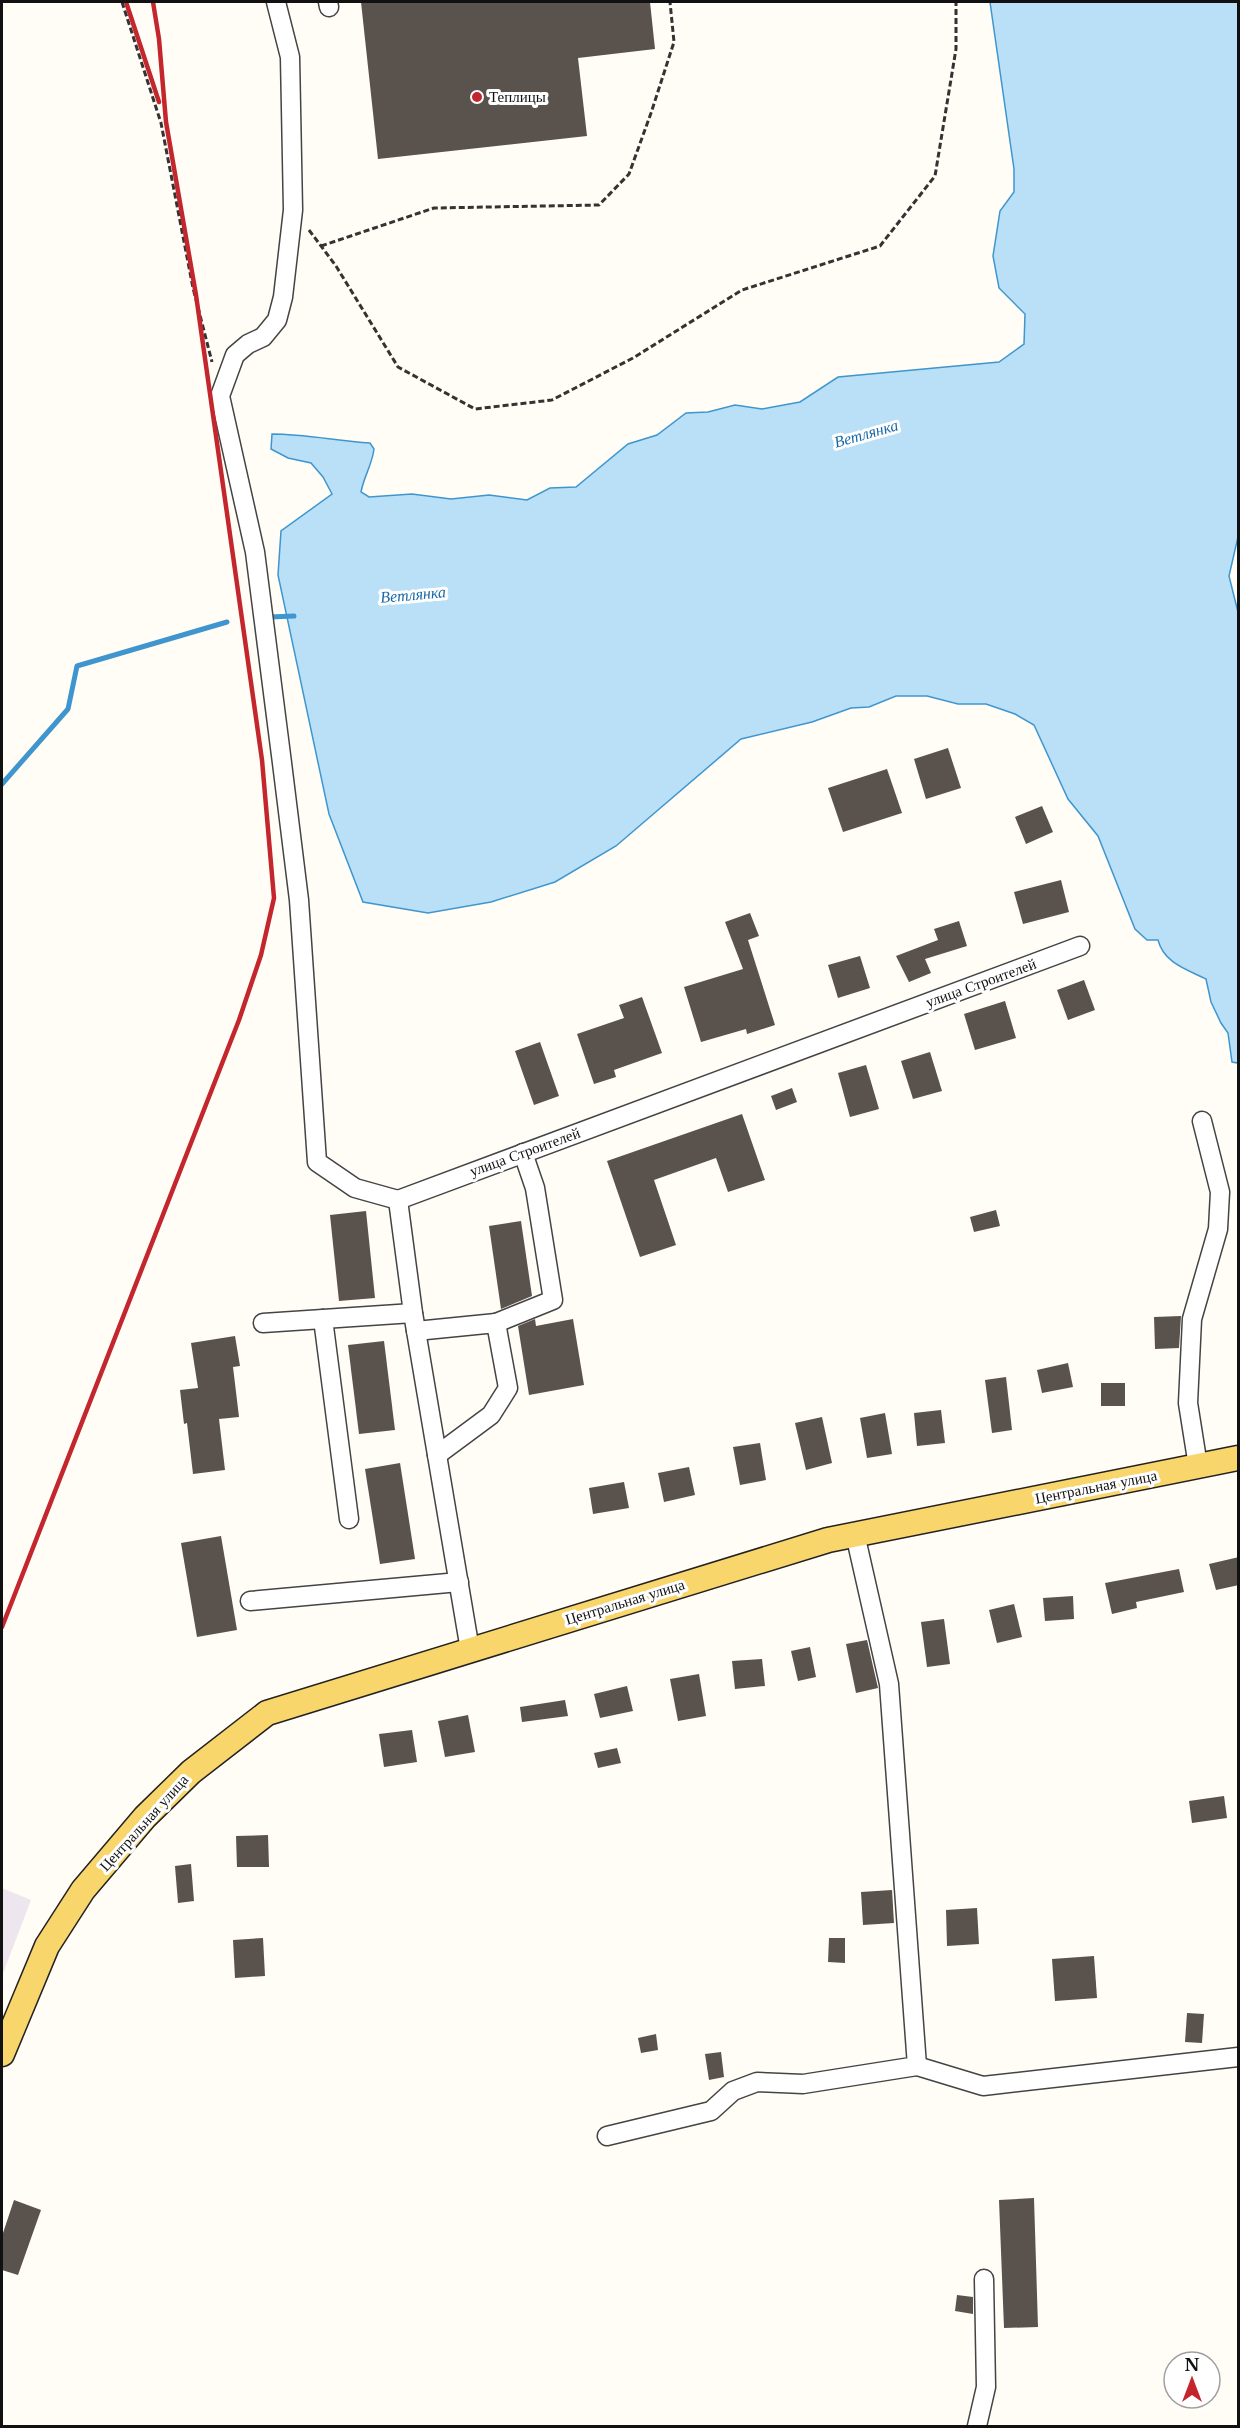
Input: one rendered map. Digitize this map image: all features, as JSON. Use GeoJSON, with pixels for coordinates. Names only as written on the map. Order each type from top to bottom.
{"type":"FeatureCollection","features":[{"type":"Feature","properties":{"kind":"main road","name":"Центральная улица"},"geometry":{"type":"LineString","coordinates":[[2,2054],[47,1946],[83,1890],[145,1817],[190,1772],[267,1713],[828,1540],[1239,1458]]}},
{"type":"Feature","properties":{"kind":"street"},"geometry":{"type":"LineString","coordinates":[[276,2],[290,57],[293,210],[283,297],[277,320],[263,337],[248,344],[235,355],[220,396],[255,552],[282,763],[299,900],[317,1162],[355,1188],[398,1200],[413,1313],[470,1650]]}},
{"type":"Feature","properties":{"kind":"street","name":"улица Строителей"},"geometry":{"type":"LineString","coordinates":[[398,1200],[1080,946]]}},
{"type":"Feature","properties":{"kind":"street"},"geometry":{"type":"LineString","coordinates":[[1198,1466],[1188,1403],[1192,1318],[1218,1229],[1220,1192],[1202,1121]]}},
{"type":"Feature","properties":{"kind":"street"},"geometry":{"type":"LineString","coordinates":[[416,1331],[496,1323],[553,1300],[535,1188],[523,1153]]}},
{"type":"Feature","properties":{"kind":"street"},"geometry":{"type":"LineString","coordinates":[[263,1323],[413,1313]]}},
{"type":"Feature","properties":{"kind":"street"},"geometry":{"type":"LineString","coordinates":[[323,1319],[349,1519]]}},
{"type":"Feature","properties":{"kind":"street"},"geometry":{"type":"LineString","coordinates":[[437,1455],[491,1415],[508,1388],[496,1323]]}},
{"type":"Feature","properties":{"kind":"street"},"geometry":{"type":"LineString","coordinates":[[855,1534],[889,1684],[917,2066]]}},
{"type":"Feature","properties":{"kind":"street"},"geometry":{"type":"LineString","coordinates":[[250,1601],[459,1582]]}},
{"type":"Feature","properties":{"kind":"street"},"geometry":{"type":"LineString","coordinates":[[607,2136],[711,2111],[733,2091],[757,2082],[802,2084],[917,2066],[984,2086],[1239,2057]]}},
{"type":"Feature","properties":{"kind":"street"},"geometry":{"type":"LineString","coordinates":[[978,2427],[986,2387],[984,2278]]}},
{"type":"Feature","properties":{"kind":"path"},"geometry":{"type":"LineString","coordinates":[[122,2],[161,123],[193,288],[213,363]]}},
{"type":"Feature","properties":{"kind":"path"},"geometry":{"type":"LineString","coordinates":[[321,246],[434,208],[599,206],[629,174],[651,113],[674,42],[670,2]]}},
{"type":"Feature","properties":{"kind":"path"},"geometry":{"type":"LineString","coordinates":[[293,210],[336,266],[398,367],[475,409],[552,400],[633,358],[742,290],[880,246],[935,176],[956,49],[956,2]]}},
{"type":"Feature","properties":{"kind":"shaded area"},"geometry":{"type":"Polygon","coordinates":[[[2,1888],[31,1900],[2,1976],[2,1888]]]}},
{"type":"Feature","properties":{"kind":"water"},"geometry":{"type":"Polygon","coordinates":[[[990,2],[1238,2],[1238,537],[1229,576],[1238,612],[1238,1063],[1232,1062],[1228,1033],[1211,1002],[1206,979],[1171,960],[1161,948],[1158,940],[1147,940],[1135,929],[1098,836],[1068,799],[1034,725],[1015,714],[986,704],[958,704],[927,696],[896,696],[869,707],[851,708],[812,722],[741,739],[616,846],[555,882],[491,902],[428,913],[363,902],[329,814],[278,575],[281,531],[332,494],[323,477],[311,463],[288,458],[271,449],[272,434],[370,443],[374,449],[373,455],[361,492],[369,497],[412,494],[451,499],[489,495],[527,500],[550,488],[576,487],[628,444],[657,435],[686,413],[708,412],[735,405],[762,409],[800,402],[838,377],[999,362],[1024,344],[1025,314],[999,288],[993,256],[1000,211],[1014,192],[1014,169],[990,2]]]}},
{"type":"Feature","properties":{"kind":"building","name":"Теплицы"},"geometry":{"type":"Polygon","coordinates":[[[361,2],[650,2],[655,49],[578,58],[587,136],[378,159],[361,2]]]}},
{"type":"Feature","properties":{"kind":"building"},"geometry":{"type":"Polygon","coordinates":[[[948,748],[961,788],[926,799],[914,759],[948,748]]]}},
{"type":"Feature","properties":{"kind":"building"},"geometry":{"type":"Polygon","coordinates":[[[887,769],[902,813],[843,832],[828,788],[887,769]]]}},
{"type":"Feature","properties":{"kind":"building"},"geometry":{"type":"Polygon","coordinates":[[[1042,806],[1053,832],[1026,844],[1015,817],[1042,806]]]}},
{"type":"Feature","properties":{"kind":"building"},"geometry":{"type":"Polygon","coordinates":[[[1061,880],[1069,912],[1023,924],[1014,892],[1061,880]]]}},
{"type":"Feature","properties":{"kind":"building"},"geometry":{"type":"Polygon","coordinates":[[[750,913],[759,936],[748,940],[775,1025],[747,1034],[746,1029],[701,1042],[684,987],[743,969],[725,922],[750,913]]]}},
{"type":"Feature","properties":{"kind":"building"},"geometry":{"type":"Polygon","coordinates":[[[959,921],[967,946],[925,959],[931,973],[909,982],[896,956],[938,940],[934,929],[959,921]]]}},
{"type":"Feature","properties":{"kind":"building"},"geometry":{"type":"Polygon","coordinates":[[[860,956],[870,988],[838,998],[828,965],[860,956]]]}},
{"type":"Feature","properties":{"kind":"building"},"geometry":{"type":"Polygon","coordinates":[[[1084,980],[1095,1010],[1068,1020],[1057,990],[1084,980]]]}},
{"type":"Feature","properties":{"kind":"building"},"geometry":{"type":"Polygon","coordinates":[[[642,997],[662,1053],[614,1070],[616,1077],[594,1084],[577,1034],[624,1018],[619,1005],[642,997]]]}},
{"type":"Feature","properties":{"kind":"building"},"geometry":{"type":"Polygon","coordinates":[[[1005,1001],[1016,1038],[975,1050],[964,1014],[1005,1001]]]}},
{"type":"Feature","properties":{"kind":"building"},"geometry":{"type":"Polygon","coordinates":[[[540,1042],[559,1096],[534,1105],[515,1051],[540,1042]]]}},
{"type":"Feature","properties":{"kind":"building"},"geometry":{"type":"Polygon","coordinates":[[[930,1052],[942,1091],[913,1099],[901,1061],[930,1052]]]}},
{"type":"Feature","properties":{"kind":"building"},"geometry":{"type":"Polygon","coordinates":[[[866,1065],[879,1109],[850,1117],[838,1073],[866,1065]]]}},
{"type":"Feature","properties":{"kind":"building"},"geometry":{"type":"Polygon","coordinates":[[[792,1088],[797,1102],[776,1110],[771,1096],[792,1088]]]}},
{"type":"Feature","properties":{"kind":"building"},"geometry":{"type":"Polygon","coordinates":[[[742,1114],[765,1180],[728,1192],[716,1158],[654,1180],[676,1245],[640,1257],[607,1161],[742,1114]]]}},
{"type":"Feature","properties":{"kind":"building"},"geometry":{"type":"Polygon","coordinates":[[[996,1210],[1000,1226],[974,1232],[970,1217],[996,1210]]]}},
{"type":"Feature","properties":{"kind":"building"},"geometry":{"type":"Polygon","coordinates":[[[366,1211],[375,1298],[339,1301],[330,1215],[366,1211]]]}},
{"type":"Feature","properties":{"kind":"building"},"geometry":{"type":"Polygon","coordinates":[[[521,1221],[532,1296],[501,1309],[489,1226],[521,1221]]]}},
{"type":"Feature","properties":{"kind":"building"},"geometry":{"type":"Polygon","coordinates":[[[1181,1316],[1179,1348],[1155,1349],[1154,1317],[1181,1316]]]}},
{"type":"Feature","properties":{"kind":"building"},"geometry":{"type":"Polygon","coordinates":[[[535,1319],[536,1326],[573,1319],[584,1385],[529,1395],[518,1326],[535,1319]]]}},
{"type":"Feature","properties":{"kind":"building"},"geometry":{"type":"Polygon","coordinates":[[[235,1336],[240,1366],[233,1367],[239,1417],[219,1419],[225,1470],[193,1474],[187,1423],[184,1424],[180,1390],[198,1388],[191,1343],[235,1336]]]}},
{"type":"Feature","properties":{"kind":"building"},"geometry":{"type":"Polygon","coordinates":[[[384,1341],[395,1430],[359,1434],[348,1345],[384,1341]]]}},
{"type":"Feature","properties":{"kind":"building"},"geometry":{"type":"Polygon","coordinates":[[[1068,1363],[1073,1387],[1042,1393],[1037,1370],[1068,1363]]]}},
{"type":"Feature","properties":{"kind":"building"},"geometry":{"type":"Polygon","coordinates":[[[1006,1377],[1012,1430],[992,1433],[985,1380],[1006,1377]]]}},
{"type":"Feature","properties":{"kind":"building"},"geometry":{"type":"Polygon","coordinates":[[[1101,1383],[1125,1383],[1125,1406],[1101,1406],[1101,1383]]]}},
{"type":"Feature","properties":{"kind":"building"},"geometry":{"type":"Polygon","coordinates":[[[941,1410],[945,1443],[917,1446],[914,1413],[941,1410]]]}},
{"type":"Feature","properties":{"kind":"building"},"geometry":{"type":"Polygon","coordinates":[[[885,1413],[892,1454],[867,1458],[860,1418],[885,1413]]]}},
{"type":"Feature","properties":{"kind":"building"},"geometry":{"type":"Polygon","coordinates":[[[822,1417],[832,1463],[806,1470],[795,1423],[822,1417]]]}},
{"type":"Feature","properties":{"kind":"building"},"geometry":{"type":"Polygon","coordinates":[[[760,1443],[766,1480],[740,1485],[733,1447],[760,1443]]]}},
{"type":"Feature","properties":{"kind":"building"},"geometry":{"type":"Polygon","coordinates":[[[400,1463],[415,1559],[380,1564],[365,1469],[400,1463]]]}},
{"type":"Feature","properties":{"kind":"building"},"geometry":{"type":"Polygon","coordinates":[[[689,1467],[695,1495],[664,1502],[658,1473],[689,1467]]]}},
{"type":"Feature","properties":{"kind":"building"},"geometry":{"type":"Polygon","coordinates":[[[624,1482],[629,1508],[593,1514],[589,1488],[624,1482]]]}},
{"type":"Feature","properties":{"kind":"building"},"geometry":{"type":"Polygon","coordinates":[[[221,1536],[237,1630],[197,1637],[181,1543],[221,1536]]]}},
{"type":"Feature","properties":{"kind":"building"},"geometry":{"type":"Polygon","coordinates":[[[1239,1557],[1239,1585],[1216,1590],[1209,1564],[1239,1557]]]}},
{"type":"Feature","properties":{"kind":"building"},"geometry":{"type":"Polygon","coordinates":[[[1179,1569],[1184,1592],[1136,1602],[1137,1608],[1112,1614],[1105,1583],[1179,1569]]]}},
{"type":"Feature","properties":{"kind":"building"},"geometry":{"type":"Polygon","coordinates":[[[1073,1596],[1074,1619],[1045,1621],[1043,1598],[1073,1596]]]}},
{"type":"Feature","properties":{"kind":"building"},"geometry":{"type":"Polygon","coordinates":[[[1014,1604],[1022,1637],[997,1643],[989,1610],[1014,1604]]]}},
{"type":"Feature","properties":{"kind":"building"},"geometry":{"type":"Polygon","coordinates":[[[944,1619],[950,1664],[927,1667],[921,1622],[944,1619]]]}},
{"type":"Feature","properties":{"kind":"building"},"geometry":{"type":"Polygon","coordinates":[[[867,1640],[878,1688],[856,1693],[846,1644],[867,1640]]]}},
{"type":"Feature","properties":{"kind":"building"},"geometry":{"type":"Polygon","coordinates":[[[810,1647],[816,1677],[798,1681],[791,1651],[810,1647]]]}},
{"type":"Feature","properties":{"kind":"building"},"geometry":{"type":"Polygon","coordinates":[[[762,1659],[765,1686],[735,1689],[732,1661],[762,1659]]]}},
{"type":"Feature","properties":{"kind":"building"},"geometry":{"type":"Polygon","coordinates":[[[699,1674],[706,1716],[678,1721],[670,1679],[699,1674]]]}},
{"type":"Feature","properties":{"kind":"building"},"geometry":{"type":"Polygon","coordinates":[[[627,1686],[633,1711],[600,1718],[594,1694],[627,1686]]]}},
{"type":"Feature","properties":{"kind":"building"},"geometry":{"type":"Polygon","coordinates":[[[565,1700],[568,1716],[522,1722],[520,1707],[565,1700]]]}},
{"type":"Feature","properties":{"kind":"building"},"geometry":{"type":"Polygon","coordinates":[[[468,1715],[475,1752],[445,1757],[438,1721],[468,1715]]]}},
{"type":"Feature","properties":{"kind":"building"},"geometry":{"type":"Polygon","coordinates":[[[412,1730],[417,1762],[384,1767],[379,1734],[412,1730]]]}},
{"type":"Feature","properties":{"kind":"building"},"geometry":{"type":"Polygon","coordinates":[[[617,1748],[621,1763],[598,1768],[594,1753],[617,1748]]]}},
{"type":"Feature","properties":{"kind":"building"},"geometry":{"type":"Polygon","coordinates":[[[1224,1796],[1227,1818],[1192,1823],[1189,1801],[1224,1796]]]}},
{"type":"Feature","properties":{"kind":"building"},"geometry":{"type":"Polygon","coordinates":[[[268,1835],[269,1867],[237,1867],[236,1836],[268,1835]]]}},
{"type":"Feature","properties":{"kind":"building"},"geometry":{"type":"Polygon","coordinates":[[[191,1864],[194,1901],[178,1903],[175,1866],[191,1864]]]}},
{"type":"Feature","properties":{"kind":"building"},"geometry":{"type":"Polygon","coordinates":[[[892,1890],[894,1923],[863,1925],[861,1892],[892,1890]]]}},
{"type":"Feature","properties":{"kind":"building"},"geometry":{"type":"Polygon","coordinates":[[[977,1908],[979,1944],[947,1946],[946,1910],[977,1908]]]}},
{"type":"Feature","properties":{"kind":"building"},"geometry":{"type":"Polygon","coordinates":[[[263,1938],[265,1976],[235,1978],[233,1940],[263,1938]]]}},
{"type":"Feature","properties":{"kind":"building"},"geometry":{"type":"Polygon","coordinates":[[[829,1938],[845,1938],[845,1963],[828,1962],[829,1938]]]}},
{"type":"Feature","properties":{"kind":"building"},"geometry":{"type":"Polygon","coordinates":[[[1094,1956],[1097,1998],[1055,2001],[1052,1959],[1094,1956]]]}},
{"type":"Feature","properties":{"kind":"building"},"geometry":{"type":"Polygon","coordinates":[[[1187,2013],[1204,2014],[1202,2043],[1185,2042],[1187,2013]]]}},
{"type":"Feature","properties":{"kind":"building"},"geometry":{"type":"Polygon","coordinates":[[[656,2034],[658,2050],[641,2053],[638,2038],[656,2034]]]}},
{"type":"Feature","properties":{"kind":"building"},"geometry":{"type":"Polygon","coordinates":[[[721,2052],[724,2077],[709,2080],[705,2054],[721,2052]]]}},
{"type":"Feature","properties":{"kind":"building"},"geometry":{"type":"Polygon","coordinates":[[[1034,2198],[1038,2327],[1004,2328],[999,2200],[1034,2198]]]}},
{"type":"Feature","properties":{"kind":"building"},"geometry":{"type":"Polygon","coordinates":[[[14,2200],[41,2210],[18,2275],[2,2270],[2,2236],[14,2200]]]}},
{"type":"Feature","properties":{"kind":"building"},"geometry":{"type":"Polygon","coordinates":[[[957,2295],[973,2297],[973,2314],[955,2311],[957,2295]]]}},
{"type":"Feature","properties":{"kind":"waterway","name":"Ветлянка"},"geometry":{"type":"LineString","coordinates":[[270,617],[294,616]]}},
{"type":"Feature","properties":{"kind":"waterway","name":"Ветлянка"},"geometry":{"type":"LineString","coordinates":[[2,784],[68,709],[77,666],[227,622]]}},
{"type":"Feature","properties":{"kind":"railway"},"geometry":{"type":"LineString","coordinates":[[126,2],[159,102]]}},
{"type":"Feature","properties":{"kind":"railway"},"geometry":{"type":"LineString","coordinates":[[2,1627],[239,1020],[261,955],[274,898],[262,760],[196,295],[166,122],[159,39],[153,2]]}},
{"type":"Feature","properties":{"kind":"place","name":"Теплицы"},"geometry":{"type":"Point","coordinates":[477,97]}}]}
